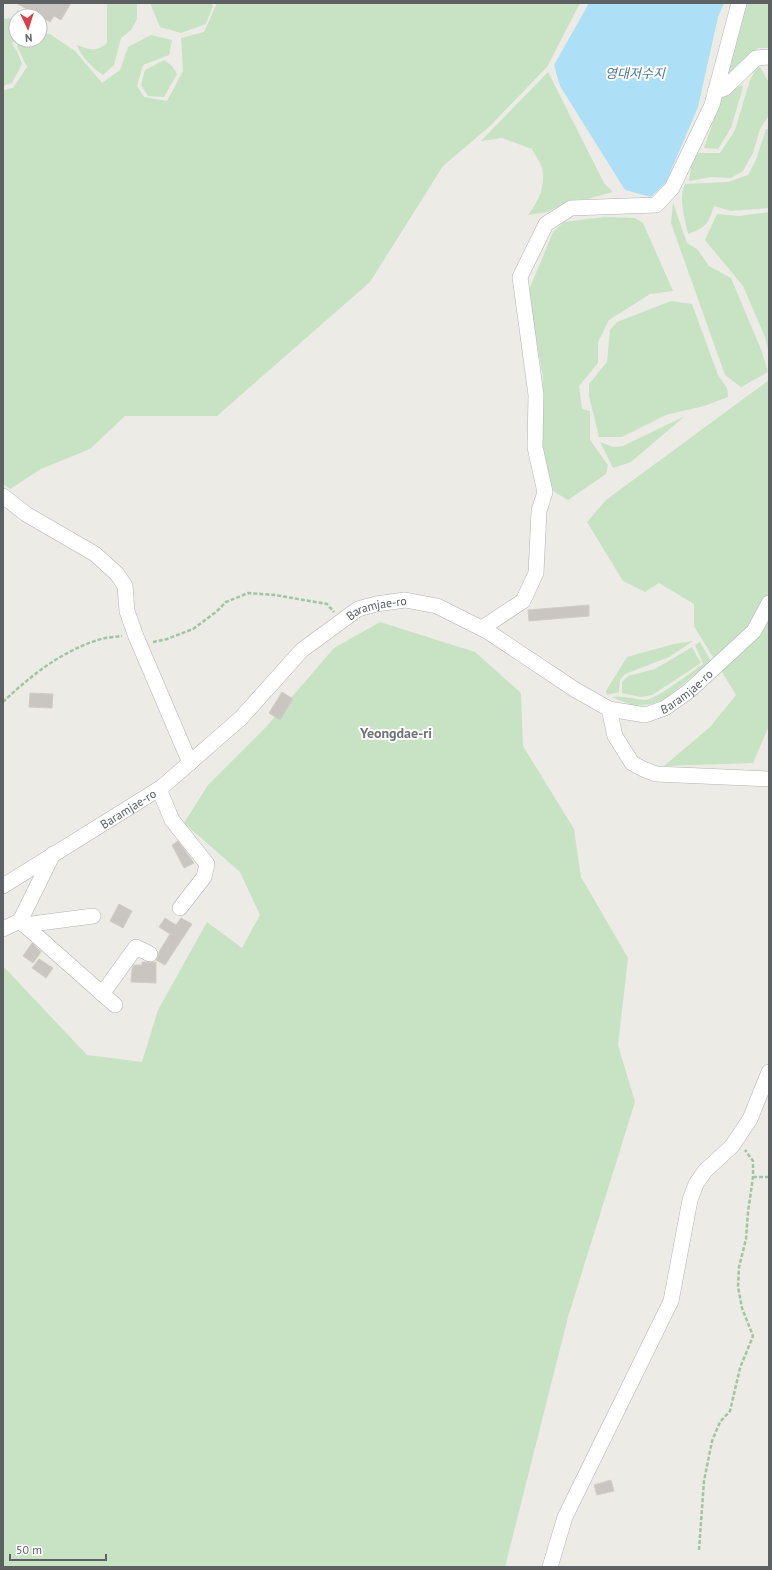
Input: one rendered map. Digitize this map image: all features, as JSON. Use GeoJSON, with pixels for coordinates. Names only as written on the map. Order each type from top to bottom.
{"type":"FeatureCollection","features":[{"type":"Feature","properties":{"kind":"street"},"geometry":{"type":"LineString","coordinates":[[482,628],[523,601],[536,573],[539,511],[545,492],[535,447],[536,395],[520,277],[546,224],[571,208],[656,205],[672,188],[712,104],[739,3]]}},
{"type":"Feature","properties":{"kind":"street"},"geometry":{"type":"LineString","coordinates":[[715,92],[725,88],[756,58],[769,57]]}},
{"type":"Feature","properties":{"kind":"street"},"geometry":{"type":"LineString","coordinates":[[3,496],[26,514],[95,554],[117,574],[125,586],[127,611],[137,640],[190,763]]}},
{"type":"Feature","properties":{"kind":"street","name":"Baramjae-ro"},"geometry":{"type":"LineString","coordinates":[[3,886],[159,789],[241,718],[302,650],[358,609],[376,604],[405,600],[437,606],[482,628],[574,689],[609,708],[645,715],[665,708],[689,691],[754,631],[769,603]]}},
{"type":"Feature","properties":{"kind":"street"},"geometry":{"type":"LineString","coordinates":[[609,708],[615,736],[632,763],[643,770],[656,774],[769,779]]}},
{"type":"Feature","properties":{"kind":"street"},"geometry":{"type":"LineString","coordinates":[[159,789],[172,820],[207,864],[204,877],[180,908]]}},
{"type":"Feature","properties":{"kind":"street"},"geometry":{"type":"LineString","coordinates":[[22,923],[53,854]]}},
{"type":"Feature","properties":{"kind":"street"},"geometry":{"type":"LineString","coordinates":[[3,929],[22,923],[93,916]]}},
{"type":"Feature","properties":{"kind":"street"},"geometry":{"type":"LineString","coordinates":[[22,923],[115,1005]]}},
{"type":"Feature","properties":{"kind":"street"},"geometry":{"type":"LineString","coordinates":[[102,994],[136,947],[150,954]]}},
{"type":"Feature","properties":{"kind":"street"},"geometry":{"type":"LineString","coordinates":[[550,1567],[565,1518],[671,1301],[690,1200],[696,1184],[705,1171],[732,1146],[750,1119],[769,1072]]}},
{"type":"Feature","properties":{"kind":"path"},"geometry":{"type":"LineString","coordinates":[[3,702],[19,686],[65,654],[98,639],[167,639],[193,629],[216,612],[226,602],[248,593],[275,595],[327,604],[342,621]]}},
{"type":"Feature","properties":{"kind":"path"},"geometry":{"type":"LineString","coordinates":[[699,1550],[704,1481],[712,1441],[720,1422],[730,1412],[740,1368],[753,1336],[742,1308],[738,1287],[739,1267],[746,1239],[753,1177],[753,1161],[737,1138]]}},
{"type":"Feature","properties":{"kind":"path"},"geometry":{"type":"LineString","coordinates":[[753,1177],[769,1178]]}},
{"type":"Feature","properties":{"kind":"green space"},"geometry":{"type":"Polygon","coordinates":[[[107,3],[137,3],[137,19],[131,30],[121,38],[114,65],[103,75],[81,54],[77,45],[85,48],[96,49],[107,43],[107,3]]]}},
{"type":"Feature","properties":{"kind":"green space"},"geometry":{"type":"Polygon","coordinates":[[[150,3],[211,3],[213,6],[206,24],[181,33],[160,27],[150,3]]]}},
{"type":"Feature","properties":{"kind":"green space"},"geometry":{"type":"Polygon","coordinates":[[[215,3],[580,3],[547,67],[490,126],[443,166],[370,282],[217,416],[125,416],[90,449],[41,469],[10,489],[3,484],[3,90],[13,88],[27,67],[18,48],[48,48],[48,34],[50,34],[75,51],[102,83],[120,70],[128,47],[151,35],[172,40],[169,55],[143,65],[137,86],[144,97],[167,101],[183,71],[181,38],[204,32],[216,5],[215,3]]]}},
{"type":"Feature","properties":{"kind":"green space"},"geometry":{"type":"Polygon","coordinates":[[[746,3],[769,3],[769,48],[758,48],[725,83],[746,3]]]}},
{"type":"Feature","properties":{"kind":"green space"},"geometry":{"type":"Polygon","coordinates":[[[8,18],[8,48],[15,48],[22,64],[12,83],[3,86],[3,19],[8,18]]]}},
{"type":"Feature","properties":{"kind":"green space"},"geometry":{"type":"Polygon","coordinates":[[[164,60],[172,66],[177,74],[164,97],[148,96],[141,85],[145,70],[164,60]]]}},
{"type":"Feature","properties":{"kind":"green space"},"geometry":{"type":"Polygon","coordinates":[[[757,67],[760,67],[769,83],[769,115],[760,129],[753,153],[743,171],[731,178],[711,177],[689,181],[692,161],[697,153],[720,153],[735,130],[750,80],[757,67]]]}},
{"type":"Feature","properties":{"kind":"green space"},"geometry":{"type":"Polygon","coordinates":[[[548,72],[604,183],[613,192],[587,199],[572,200],[547,212],[528,215],[541,193],[543,181],[542,168],[532,149],[502,138],[481,141],[548,72]]]}},
{"type":"Feature","properties":{"kind":"green space"},"geometry":{"type":"Polygon","coordinates":[[[742,85],[743,87],[731,128],[718,149],[704,148],[722,96],[742,85]]]}},
{"type":"Feature","properties":{"kind":"green space"},"geometry":{"type":"Polygon","coordinates":[[[766,129],[769,129],[769,208],[731,211],[714,206],[706,224],[688,234],[682,202],[685,184],[728,182],[748,175],[756,160],[766,129]]]}},
{"type":"Feature","properties":{"kind":"green space"},"geometry":{"type":"Polygon","coordinates":[[[673,203],[687,243],[697,249],[709,266],[731,278],[762,352],[768,372],[741,387],[725,375],[671,223],[673,203]]]}},
{"type":"Feature","properties":{"kind":"green space"},"geometry":{"type":"Polygon","coordinates":[[[769,212],[769,354],[765,337],[743,286],[705,240],[717,214],[739,216],[769,212]]]}},
{"type":"Feature","properties":{"kind":"green space"},"geometry":{"type":"Polygon","coordinates":[[[604,217],[635,218],[643,223],[673,291],[650,294],[609,320],[598,342],[598,363],[579,386],[582,409],[590,411],[590,440],[608,465],[606,474],[568,500],[553,491],[541,443],[543,377],[528,293],[553,232],[564,222],[604,217]]]}},
{"type":"Feature","properties":{"kind":"green space"},"geometry":{"type":"Polygon","coordinates":[[[671,301],[692,304],[718,375],[727,388],[728,397],[704,406],[666,415],[622,437],[599,437],[589,396],[589,384],[607,362],[610,330],[617,322],[671,301]]]}},
{"type":"Feature","properties":{"kind":"green space"},"geometry":{"type":"Polygon","coordinates":[[[769,380],[769,726],[753,763],[664,766],[710,727],[736,695],[694,626],[694,604],[659,583],[645,592],[623,581],[587,522],[606,500],[769,380]]]}},
{"type":"Feature","properties":{"kind":"green space"},"geometry":{"type":"Polygon","coordinates":[[[685,416],[631,462],[613,468],[600,442],[613,447],[623,446],[685,416]]]}},
{"type":"Feature","properties":{"kind":"green space"},"geometry":{"type":"Polygon","coordinates":[[[380,622],[475,652],[521,693],[523,746],[574,829],[581,877],[628,958],[618,1045],[635,1102],[568,1317],[505,1567],[3,1567],[3,966],[87,1055],[142,1062],[158,1010],[207,922],[242,948],[260,915],[240,872],[184,823],[208,785],[266,727],[334,648],[380,622]]]}},
{"type":"Feature","properties":{"kind":"green space"},"geometry":{"type":"Polygon","coordinates":[[[693,641],[669,657],[625,674],[620,680],[619,692],[607,695],[606,691],[627,657],[674,644],[693,641]]]}},
{"type":"Feature","properties":{"kind":"green space"},"geometry":{"type":"Polygon","coordinates":[[[700,642],[711,661],[665,699],[651,704],[635,706],[611,697],[645,700],[657,696],[703,664],[695,645],[700,642]]]}},
{"type":"Feature","properties":{"kind":"green space"},"geometry":{"type":"Polygon","coordinates":[[[692,647],[701,663],[652,695],[641,697],[622,693],[622,682],[628,676],[655,669],[692,647]]]}},
{"type":"Feature","properties":{"kind":"water","name":"영대저수지"},"geometry":{"type":"Polygon","coordinates":[[[589,3],[724,3],[718,17],[698,107],[666,182],[651,197],[625,190],[560,86],[554,65],[589,3]]]}},
{"type":"Feature","properties":{"kind":"building"},"geometry":{"type":"Polygon","coordinates":[[[16,3],[71,3],[61,20],[54,16],[50,22],[48,21],[48,8],[25,8],[16,3]]]}},
{"type":"Feature","properties":{"kind":"building"},"geometry":{"type":"Polygon","coordinates":[[[589,605],[589,616],[529,621],[528,610],[589,605]]]}},
{"type":"Feature","properties":{"kind":"building"},"geometry":{"type":"Polygon","coordinates":[[[282,692],[293,699],[280,720],[269,713],[282,692]]]}},
{"type":"Feature","properties":{"kind":"building"},"geometry":{"type":"Polygon","coordinates":[[[30,693],[53,694],[52,708],[29,707],[30,693]]]}},
{"type":"Feature","properties":{"kind":"building"},"geometry":{"type":"Polygon","coordinates":[[[178,841],[194,863],[184,868],[172,845],[178,841]]]}},
{"type":"Feature","properties":{"kind":"building"},"geometry":{"type":"Polygon","coordinates":[[[119,904],[132,911],[123,928],[110,921],[119,904]]]}},
{"type":"Feature","properties":{"kind":"building"},"geometry":{"type":"Polygon","coordinates":[[[165,918],[176,925],[181,918],[192,924],[165,965],[156,960],[170,934],[159,927],[165,918]]]}},
{"type":"Feature","properties":{"kind":"building"},"geometry":{"type":"Polygon","coordinates":[[[32,943],[41,952],[33,963],[23,956],[32,943]]]}},
{"type":"Feature","properties":{"kind":"building"},"geometry":{"type":"Polygon","coordinates":[[[39,959],[53,968],[46,978],[32,968],[39,959]]]}},
{"type":"Feature","properties":{"kind":"building"},"geometry":{"type":"Polygon","coordinates":[[[142,962],[156,962],[156,983],[131,982],[132,969],[134,965],[142,965],[142,962]]]}},
{"type":"Feature","properties":{"kind":"building"},"geometry":{"type":"Polygon","coordinates":[[[611,1480],[614,1491],[597,1495],[594,1485],[611,1480]]]}},
{"type":"Feature","properties":{"kind":"district","name":"Yeongdae-ri"},"geometry":{"type":"Point","coordinates":[396,733]}}]}
